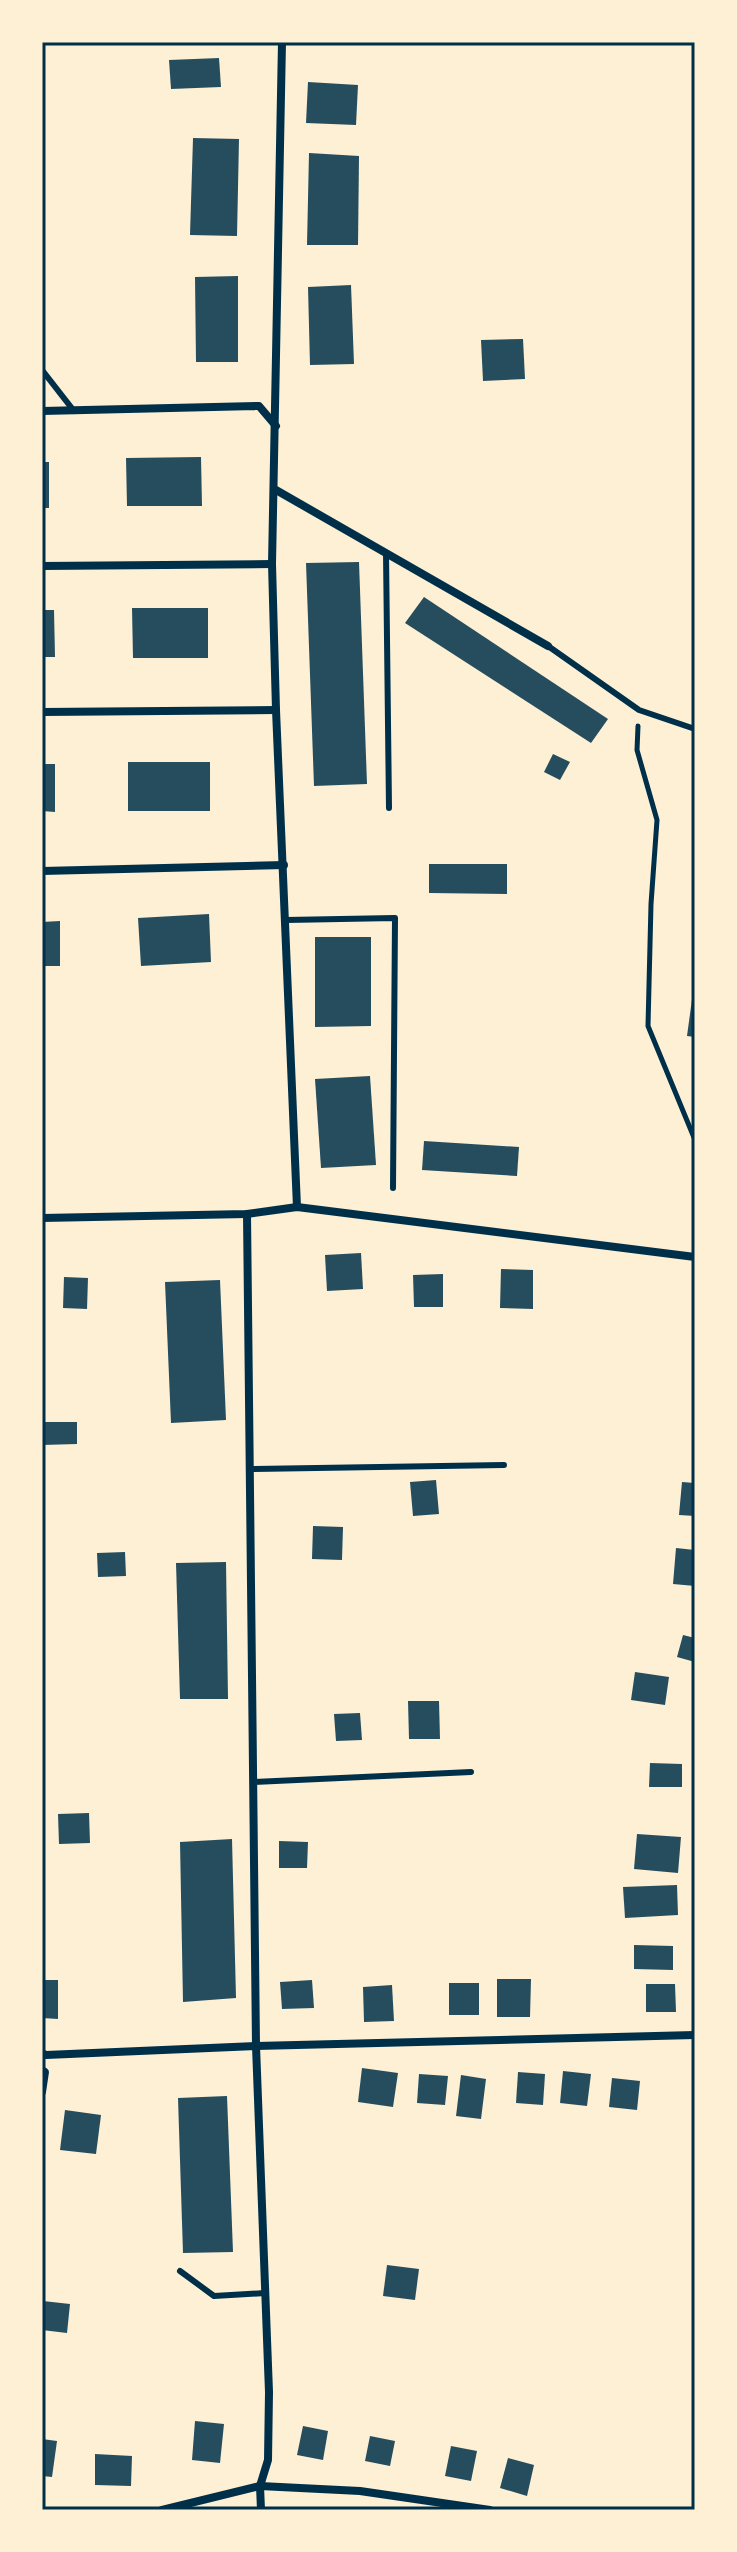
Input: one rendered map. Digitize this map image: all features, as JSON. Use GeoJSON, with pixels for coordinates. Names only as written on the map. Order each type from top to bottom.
{"type":"FeatureCollection","features":[{"type":"Feature","properties":{"kind":"street"},"geometry":{"type":"LineString","coordinates":[[282,42],[276,490],[272,564],[297,1207]]}},
{"type":"Feature","properties":{"kind":"street"},"geometry":{"type":"LineString","coordinates":[[42,411],[259,406],[277,427]]}},
{"type":"Feature","properties":{"kind":"street"},"geometry":{"type":"LineString","coordinates":[[276,490],[548,646]]}},
{"type":"Feature","properties":{"kind":"street"},"geometry":{"type":"LineString","coordinates":[[42,566],[272,564]]}},
{"type":"Feature","properties":{"kind":"street"},"geometry":{"type":"LineString","coordinates":[[42,712],[276,710]]}},
{"type":"Feature","properties":{"kind":"street"},"geometry":{"type":"LineString","coordinates":[[42,871],[284,865]]}},
{"type":"Feature","properties":{"kind":"street"},"geometry":{"type":"LineString","coordinates":[[42,1218],[247,1214],[297,1207],[695,1257]]}},
{"type":"Feature","properties":{"kind":"street"},"geometry":{"type":"LineString","coordinates":[[247,1214],[256,2046],[269,2392],[268,2460],[260,2486],[261,2510]]}},
{"type":"Feature","properties":{"kind":"street"},"geometry":{"type":"LineString","coordinates":[[42,2053],[695,2035]]}},
{"type":"Feature","properties":{"kind":"street"},"geometry":{"type":"LineString","coordinates":[[42,2070],[45,2072],[42,2092]]}},
{"type":"Feature","properties":{"kind":"street"},"geometry":{"type":"LineString","coordinates":[[162,2510],[260,2486],[360,2491],[490,2510]]}},
{"type":"Feature","properties":{"kind":"lane"},"geometry":{"type":"LineString","coordinates":[[42,370],[74,411]]}},
{"type":"Feature","properties":{"kind":"lane"},"geometry":{"type":"LineString","coordinates":[[386,553],[389,808]]}},
{"type":"Feature","properties":{"kind":"lane"},"geometry":{"type":"LineString","coordinates":[[548,646],[639,710],[695,729]]}},
{"type":"Feature","properties":{"kind":"lane"},"geometry":{"type":"LineString","coordinates":[[286,920],[395,918],[393,1188]]}},
{"type":"Feature","properties":{"kind":"lane"},"geometry":{"type":"LineString","coordinates":[[250,1469],[504,1465]]}},
{"type":"Feature","properties":{"kind":"lane"},"geometry":{"type":"LineString","coordinates":[[253,1782],[471,1772]]}},
{"type":"Feature","properties":{"kind":"lane"},"geometry":{"type":"LineString","coordinates":[[180,2271],[214,2296],[265,2293]]}},
{"type":"Feature","properties":{"kind":"path"},"geometry":{"type":"LineString","coordinates":[[639,710],[637,750],[657,820],[648,1026],[695,1140]]}},
{"type":"Feature","properties":{"kind":"building"},"geometry":{"type":"Polygon","coordinates":[[[219,58],[221,87],[171,89],[169,60],[219,58]]]}},
{"type":"Feature","properties":{"kind":"building"},"geometry":{"type":"Polygon","coordinates":[[[308,82],[358,85],[356,125],[306,123],[308,82]]]}},
{"type":"Feature","properties":{"kind":"building"},"geometry":{"type":"Polygon","coordinates":[[[193,138],[239,139],[237,236],[190,235],[193,138]]]}},
{"type":"Feature","properties":{"kind":"building"},"geometry":{"type":"Polygon","coordinates":[[[309,153],[359,156],[358,245],[307,245],[309,153]]]}},
{"type":"Feature","properties":{"kind":"building"},"geometry":{"type":"Polygon","coordinates":[[[238,276],[238,362],[196,362],[195,277],[238,276]]]}},
{"type":"Feature","properties":{"kind":"building"},"geometry":{"type":"Polygon","coordinates":[[[351,285],[354,364],[310,365],[308,287],[351,285]]]}},
{"type":"Feature","properties":{"kind":"building"},"geometry":{"type":"Polygon","coordinates":[[[523,339],[525,379],[483,381],[481,340],[523,339]]]}},
{"type":"Feature","properties":{"kind":"building"},"geometry":{"type":"Polygon","coordinates":[[[201,457],[202,506],[127,506],[126,458],[201,457]]]}},
{"type":"Feature","properties":{"kind":"building"},"geometry":{"type":"Polygon","coordinates":[[[42,462],[49,462],[49,508],[42,508],[42,462]]]}},
{"type":"Feature","properties":{"kind":"building"},"geometry":{"type":"Polygon","coordinates":[[[359,562],[367,784],[314,786],[306,563],[359,562]]]}},
{"type":"Feature","properties":{"kind":"building"},"geometry":{"type":"Polygon","coordinates":[[[424,597],[608,719],[591,743],[405,623],[424,597]]]}},
{"type":"Feature","properties":{"kind":"building"},"geometry":{"type":"Polygon","coordinates":[[[132,608],[208,608],[208,658],[133,658],[132,608]]]}},
{"type":"Feature","properties":{"kind":"building"},"geometry":{"type":"Polygon","coordinates":[[[42,610],[54,610],[55,657],[42,657],[42,610]]]}},
{"type":"Feature","properties":{"kind":"building"},"geometry":{"type":"Polygon","coordinates":[[[553,754],[570,762],[560,780],[544,772],[553,754]]]}},
{"type":"Feature","properties":{"kind":"building"},"geometry":{"type":"Polygon","coordinates":[[[128,762],[210,762],[210,811],[128,811],[128,762]]]}},
{"type":"Feature","properties":{"kind":"building"},"geometry":{"type":"Polygon","coordinates":[[[42,764],[55,764],[55,812],[42,811],[42,764]]]}},
{"type":"Feature","properties":{"kind":"building"},"geometry":{"type":"Polygon","coordinates":[[[429,864],[507,864],[507,894],[429,893],[429,864]]]}},
{"type":"Feature","properties":{"kind":"building"},"geometry":{"type":"Polygon","coordinates":[[[209,914],[211,962],[141,966],[138,918],[209,914]]]}},
{"type":"Feature","properties":{"kind":"building"},"geometry":{"type":"Polygon","coordinates":[[[60,921],[60,966],[42,966],[42,922],[60,921]]]}},
{"type":"Feature","properties":{"kind":"building"},"geometry":{"type":"Polygon","coordinates":[[[315,937],[371,937],[371,1026],[315,1027],[315,937]]]}},
{"type":"Feature","properties":{"kind":"building"},"geometry":{"type":"Polygon","coordinates":[[[695,992],[695,1037],[687,1036],[695,992]]]}},
{"type":"Feature","properties":{"kind":"building"},"geometry":{"type":"Polygon","coordinates":[[[370,1076],[376,1165],[321,1168],[315,1079],[370,1076]]]}},
{"type":"Feature","properties":{"kind":"building"},"geometry":{"type":"Polygon","coordinates":[[[424,1141],[519,1147],[517,1176],[422,1170],[424,1141]]]}},
{"type":"Feature","properties":{"kind":"building"},"geometry":{"type":"Polygon","coordinates":[[[361,1253],[363,1289],[327,1291],[325,1255],[361,1253]]]}},
{"type":"Feature","properties":{"kind":"building"},"geometry":{"type":"Polygon","coordinates":[[[501,1269],[533,1270],[533,1309],[500,1308],[501,1269]]]}},
{"type":"Feature","properties":{"kind":"building"},"geometry":{"type":"Polygon","coordinates":[[[443,1274],[443,1307],[414,1307],[413,1275],[443,1274]]]}},
{"type":"Feature","properties":{"kind":"building"},"geometry":{"type":"Polygon","coordinates":[[[64,1277],[88,1278],[87,1309],[63,1308],[64,1277]]]}},
{"type":"Feature","properties":{"kind":"building"},"geometry":{"type":"Polygon","coordinates":[[[220,1280],[226,1420],[171,1423],[165,1282],[220,1280]]]}},
{"type":"Feature","properties":{"kind":"building"},"geometry":{"type":"Polygon","coordinates":[[[42,1422],[77,1422],[77,1444],[42,1445],[42,1422]]]}},
{"type":"Feature","properties":{"kind":"building"},"geometry":{"type":"Polygon","coordinates":[[[436,1480],[439,1514],[413,1516],[410,1482],[436,1480]]]}},
{"type":"Feature","properties":{"kind":"building"},"geometry":{"type":"Polygon","coordinates":[[[682,1482],[695,1483],[695,1516],[679,1515],[682,1482]]]}},
{"type":"Feature","properties":{"kind":"building"},"geometry":{"type":"Polygon","coordinates":[[[313,1526],[343,1527],[342,1560],[312,1559],[313,1526]]]}},
{"type":"Feature","properties":{"kind":"building"},"geometry":{"type":"Polygon","coordinates":[[[676,1548],[695,1550],[695,1586],[673,1584],[676,1548]]]}},
{"type":"Feature","properties":{"kind":"building"},"geometry":{"type":"Polygon","coordinates":[[[125,1552],[126,1576],[98,1577],[97,1553],[125,1552]]]}},
{"type":"Feature","properties":{"kind":"building"},"geometry":{"type":"Polygon","coordinates":[[[226,1562],[228,1699],[180,1699],[176,1563],[226,1562]]]}},
{"type":"Feature","properties":{"kind":"building"},"geometry":{"type":"Polygon","coordinates":[[[683,1635],[695,1638],[695,1662],[677,1657],[683,1635]]]}},
{"type":"Feature","properties":{"kind":"building"},"geometry":{"type":"Polygon","coordinates":[[[635,1672],[669,1677],[665,1705],[631,1700],[635,1672]]]}},
{"type":"Feature","properties":{"kind":"building"},"geometry":{"type":"Polygon","coordinates":[[[408,1701],[439,1701],[440,1739],[409,1739],[408,1701]]]}},
{"type":"Feature","properties":{"kind":"building"},"geometry":{"type":"Polygon","coordinates":[[[360,1713],[362,1740],[336,1741],[334,1714],[360,1713]]]}},
{"type":"Feature","properties":{"kind":"building"},"geometry":{"type":"Polygon","coordinates":[[[650,1763],[682,1764],[682,1787],[649,1787],[650,1763]]]}},
{"type":"Feature","properties":{"kind":"building"},"geometry":{"type":"Polygon","coordinates":[[[89,1813],[90,1843],[59,1844],[58,1814],[89,1813]]]}},
{"type":"Feature","properties":{"kind":"building"},"geometry":{"type":"Polygon","coordinates":[[[637,1834],[681,1837],[678,1873],[634,1869],[637,1834]]]}},
{"type":"Feature","properties":{"kind":"building"},"geometry":{"type":"Polygon","coordinates":[[[232,1839],[236,1998],[183,2002],[180,1842],[232,1839]]]}},
{"type":"Feature","properties":{"kind":"building"},"geometry":{"type":"Polygon","coordinates":[[[279,1841],[308,1842],[307,1868],[279,1868],[279,1841]]]}},
{"type":"Feature","properties":{"kind":"building"},"geometry":{"type":"Polygon","coordinates":[[[677,1885],[678,1915],[625,1918],[623,1887],[677,1885]]]}},
{"type":"Feature","properties":{"kind":"building"},"geometry":{"type":"Polygon","coordinates":[[[634,1945],[673,1946],[673,1970],[634,1969],[634,1945]]]}},
{"type":"Feature","properties":{"kind":"building"},"geometry":{"type":"Polygon","coordinates":[[[497,1979],[531,1979],[530,2017],[497,2017],[497,1979]]]}},
{"type":"Feature","properties":{"kind":"building"},"geometry":{"type":"Polygon","coordinates":[[[42,1980],[58,1980],[58,2019],[42,2018],[42,1980]]]}},
{"type":"Feature","properties":{"kind":"building"},"geometry":{"type":"Polygon","coordinates":[[[312,1980],[314,2008],[282,2009],[280,1982],[312,1980]]]}},
{"type":"Feature","properties":{"kind":"building"},"geometry":{"type":"Polygon","coordinates":[[[449,1983],[479,1983],[479,2015],[449,2015],[449,1983]]]}},
{"type":"Feature","properties":{"kind":"building"},"geometry":{"type":"Polygon","coordinates":[[[646,1984],[675,1984],[676,2012],[646,2012],[646,1984]]]}},
{"type":"Feature","properties":{"kind":"building"},"geometry":{"type":"Polygon","coordinates":[[[392,1985],[394,2021],[364,2022],[363,1987],[392,1985]]]}},
{"type":"Feature","properties":{"kind":"building"},"geometry":{"type":"Polygon","coordinates":[[[362,2068],[398,2073],[393,2107],[358,2102],[362,2068]]]}},
{"type":"Feature","properties":{"kind":"building"},"geometry":{"type":"Polygon","coordinates":[[[563,2071],[591,2074],[587,2106],[560,2103],[563,2071]]]}},
{"type":"Feature","properties":{"kind":"building"},"geometry":{"type":"Polygon","coordinates":[[[518,2072],[545,2074],[543,2105],[516,2103],[518,2072]]]}},
{"type":"Feature","properties":{"kind":"building"},"geometry":{"type":"Polygon","coordinates":[[[419,2074],[448,2076],[445,2105],[417,2103],[419,2074]]]}},
{"type":"Feature","properties":{"kind":"building"},"geometry":{"type":"Polygon","coordinates":[[[461,2075],[486,2079],[481,2119],[456,2116],[461,2075]]]}},
{"type":"Feature","properties":{"kind":"building"},"geometry":{"type":"Polygon","coordinates":[[[612,2078],[640,2081],[637,2110],[609,2107],[612,2078]]]}},
{"type":"Feature","properties":{"kind":"building"},"geometry":{"type":"Polygon","coordinates":[[[227,2096],[233,2252],[183,2253],[178,2098],[227,2096]]]}},
{"type":"Feature","properties":{"kind":"building"},"geometry":{"type":"Polygon","coordinates":[[[65,2110],[101,2115],[96,2154],[60,2150],[65,2110]]]}},
{"type":"Feature","properties":{"kind":"building"},"geometry":{"type":"Polygon","coordinates":[[[387,2265],[419,2269],[415,2300],[383,2296],[387,2265]]]}},
{"type":"Feature","properties":{"kind":"building"},"geometry":{"type":"Polygon","coordinates":[[[43,2301],[70,2304],[67,2333],[42,2330],[43,2301]]]}},
{"type":"Feature","properties":{"kind":"building"},"geometry":{"type":"Polygon","coordinates":[[[195,2421],[224,2424],[220,2463],[192,2460],[195,2421]]]}},
{"type":"Feature","properties":{"kind":"building"},"geometry":{"type":"Polygon","coordinates":[[[303,2426],[328,2431],[323,2460],[297,2455],[303,2426]]]}},
{"type":"Feature","properties":{"kind":"building"},"geometry":{"type":"Polygon","coordinates":[[[370,2436],[395,2441],[390,2466],[365,2461],[370,2436]]]}},
{"type":"Feature","properties":{"kind":"building"},"geometry":{"type":"Polygon","coordinates":[[[42,2439],[57,2441],[52,2477],[42,2476],[42,2439]]]}},
{"type":"Feature","properties":{"kind":"building"},"geometry":{"type":"Polygon","coordinates":[[[451,2446],[477,2451],[471,2481],[445,2476],[451,2446]]]}},
{"type":"Feature","properties":{"kind":"building"},"geometry":{"type":"Polygon","coordinates":[[[95,2454],[132,2456],[131,2486],[95,2485],[95,2454]]]}},
{"type":"Feature","properties":{"kind":"building"},"geometry":{"type":"Polygon","coordinates":[[[508,2458],[534,2465],[527,2496],[500,2488],[508,2458]]]}}]}
